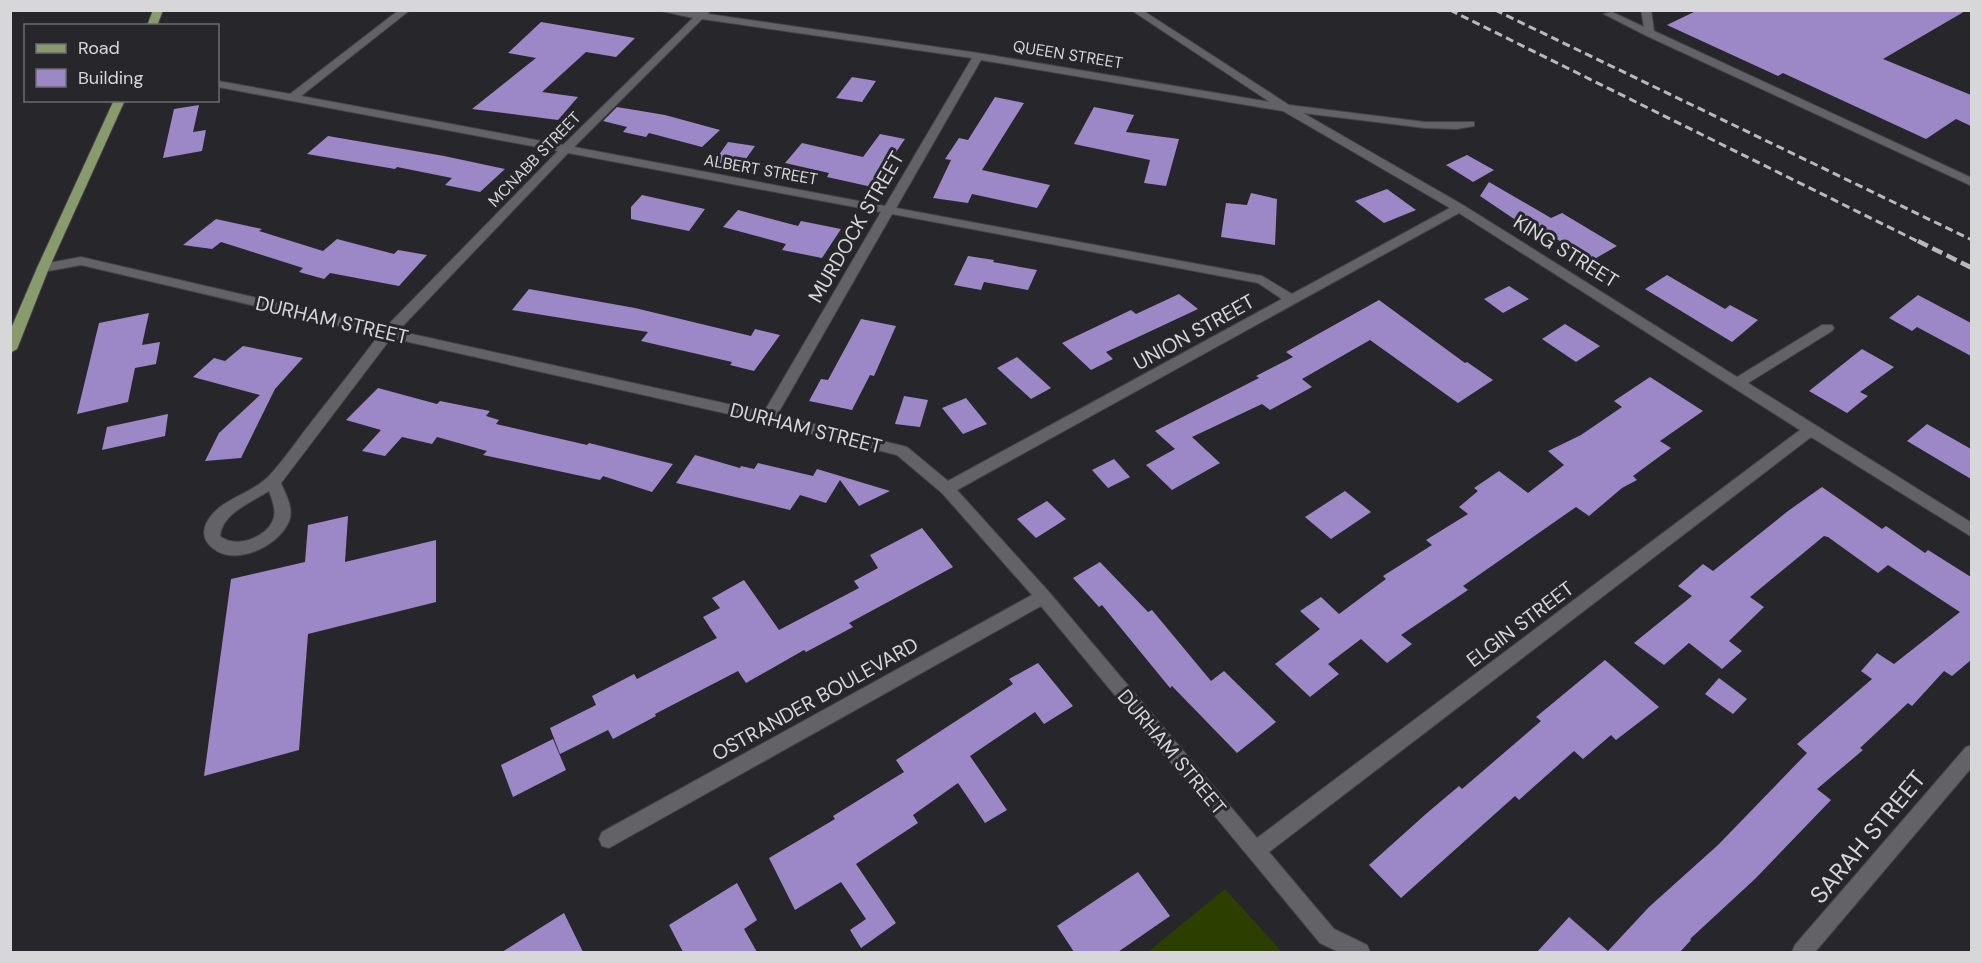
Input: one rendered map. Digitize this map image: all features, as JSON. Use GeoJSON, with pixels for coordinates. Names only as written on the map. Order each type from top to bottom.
{"type":"FeatureCollection","features":[{"type":"Feature","properties":{"kind":"main road"},"geometry":{"type":"LineString","coordinates":[[153,24],[159,10]]}},
{"type":"Feature","properties":{"kind":"main road"},"geometry":{"type":"LineString","coordinates":[[10,349],[119,102]]}},
{"type":"Feature","properties":{"kind":"street"},"geometry":{"type":"LineString","coordinates":[[292,98],[406,10]]}},
{"type":"Feature","properties":{"kind":"street","name":"QUEEN STREET"},"geometry":{"type":"LineString","coordinates":[[661,10],[703,14],[978,56],[1286,108],[1425,125],[1470,124]]}},
{"type":"Feature","properties":{"kind":"street","name":"KING STREET"},"geometry":{"type":"LineString","coordinates":[[1135,10],[1286,108],[1458,208],[1971,531]]}},
{"type":"Feature","properties":{"kind":"street"},"geometry":{"type":"LineString","coordinates":[[1646,10],[1650,34]]}},
{"type":"Feature","properties":{"kind":"street","name":"MCNABB STREET"},"geometry":{"type":"LineString","coordinates":[[273,482],[388,333],[565,150],[703,14]]}},
{"type":"Feature","properties":{"kind":"street"},"geometry":{"type":"LineString","coordinates":[[1609,14],[1971,183]]}},
{"type":"Feature","properties":{"kind":"street","name":"MURDOCK STREET"},"geometry":{"type":"LineString","coordinates":[[768,418],[978,56]]}},
{"type":"Feature","properties":{"kind":"street","name":"ALBERT STREET"},"geometry":{"type":"LineString","coordinates":[[219,84],[1262,280],[1292,300]]}},
{"type":"Feature","properties":{"kind":"street","name":"UNION STREET"},"geometry":{"type":"LineString","coordinates":[[947,489],[1458,208]]}},
{"type":"Feature","properties":{"kind":"street","name":"DURHAM STREET"},"geometry":{"type":"LineString","coordinates":[[44,268],[81,261],[768,418],[902,451],[947,489],[1043,597],[1327,936],[1360,952]]}},
{"type":"Feature","properties":{"kind":"street"},"geometry":{"type":"LineString","coordinates":[[1737,383],[1827,328]]}},
{"type":"Feature","properties":{"kind":"street","name":"ELGIN STREET"},"geometry":{"type":"LineString","coordinates":[[1255,851],[1810,430]]}},
{"type":"Feature","properties":{"kind":"street"},"geometry":{"type":"LineString","coordinates":[[273,482],[282,507],[282,519],[272,533],[256,543],[237,549],[221,546],[212,538],[213,525],[223,512],[273,482]]}},
{"type":"Feature","properties":{"kind":"street","name":"OSTRANDER BOULEVARD"},"geometry":{"type":"LineString","coordinates":[[609,839],[1043,597]]}},
{"type":"Feature","properties":{"kind":"street","name":"SARAH STREET"},"geometry":{"type":"LineString","coordinates":[[1802,952],[1971,753]]}},
{"type":"Feature","properties":{"kind":"green space"},"geometry":{"type":"Polygon","coordinates":[[[1225,889],[1282,952],[1148,952],[1225,889]]]}},
{"type":"Feature","properties":{"kind":"building"},"geometry":{"type":"Polygon","coordinates":[[[1698,10],[1967,10],[1883,59],[1971,95],[1971,126],[1956,119],[1926,139],[1783,73],[1778,76],[1667,25],[1698,10]]]}},
{"type":"Feature","properties":{"kind":"building"},"geometry":{"type":"Polygon","coordinates":[[[541,22],[635,38],[616,57],[586,52],[542,92],[578,97],[558,120],[472,109],[536,58],[508,53],[541,22]]]}},
{"type":"Feature","properties":{"kind":"building"},"geometry":{"type":"Polygon","coordinates":[[[852,77],[876,81],[862,102],[836,98],[852,77]]]}},
{"type":"Feature","properties":{"kind":"building"},"geometry":{"type":"Polygon","coordinates":[[[995,97],[1024,103],[982,170],[1050,185],[1037,208],[972,194],[968,203],[933,198],[951,160],[945,159],[959,138],[968,140],[995,97]]]}},
{"type":"Feature","properties":{"kind":"building"},"geometry":{"type":"Polygon","coordinates":[[[199,105],[193,132],[206,130],[202,151],[163,158],[174,109],[199,105]]]}},
{"type":"Feature","properties":{"kind":"building"},"geometry":{"type":"Polygon","coordinates":[[[617,107],[665,115],[720,130],[702,147],[649,133],[646,137],[623,132],[627,127],[603,121],[617,107]]]}},
{"type":"Feature","properties":{"kind":"building"},"geometry":{"type":"Polygon","coordinates":[[[1094,107],[1134,115],[1126,132],[1179,139],[1166,186],[1144,183],[1150,160],[1074,144],[1094,107]]]}},
{"type":"Feature","properties":{"kind":"building"},"geometry":{"type":"Polygon","coordinates":[[[880,134],[905,139],[872,187],[827,177],[829,173],[785,163],[802,143],[863,157],[880,134]]]}},
{"type":"Feature","properties":{"kind":"building"},"geometry":{"type":"Polygon","coordinates":[[[328,136],[505,169],[480,192],[445,185],[452,178],[397,167],[395,169],[307,154],[328,136]]]}},
{"type":"Feature","properties":{"kind":"building"},"geometry":{"type":"Polygon","coordinates":[[[728,142],[755,146],[741,166],[714,162],[728,142]]]}},
{"type":"Feature","properties":{"kind":"building"},"geometry":{"type":"Polygon","coordinates":[[[1467,155],[1494,170],[1473,182],[1446,165],[1467,155]]]}},
{"type":"Feature","properties":{"kind":"building"},"geometry":{"type":"Polygon","coordinates":[[[1489,182],[1551,218],[1562,213],[1617,246],[1591,261],[1555,238],[1547,241],[1480,196],[1489,182]]]}},
{"type":"Feature","properties":{"kind":"building"},"geometry":{"type":"Polygon","coordinates":[[[1387,189],[1416,210],[1384,223],[1355,201],[1387,189]]]}},
{"type":"Feature","properties":{"kind":"building"},"geometry":{"type":"Polygon","coordinates":[[[1251,193],[1277,199],[1275,245],[1221,237],[1226,203],[1247,205],[1251,193]]]}},
{"type":"Feature","properties":{"kind":"building"},"geometry":{"type":"Polygon","coordinates":[[[642,195],[705,209],[689,231],[631,219],[631,207],[642,195]]]}},
{"type":"Feature","properties":{"kind":"building"},"geometry":{"type":"Polygon","coordinates":[[[738,210],[798,226],[801,221],[841,229],[822,258],[782,250],[786,244],[723,227],[738,210]]]}},
{"type":"Feature","properties":{"kind":"building"},"geometry":{"type":"Polygon","coordinates":[[[216,219],[262,229],[259,231],[323,251],[337,239],[394,254],[398,250],[427,255],[399,286],[330,273],[324,279],[299,272],[303,268],[221,242],[212,249],[183,245],[216,219]]]}},
{"type":"Feature","properties":{"kind":"building"},"geometry":{"type":"Polygon","coordinates":[[[968,256],[1037,270],[1028,290],[984,282],[981,290],[954,285],[968,256]]]}},
{"type":"Feature","properties":{"kind":"building"},"geometry":{"type":"Polygon","coordinates":[[[1667,275],[1725,309],[1730,305],[1758,320],[1732,342],[1645,289],[1667,275]]]}},
{"type":"Feature","properties":{"kind":"building"},"geometry":{"type":"Polygon","coordinates":[[[1509,286],[1529,299],[1503,313],[1484,299],[1509,286]]]}},
{"type":"Feature","properties":{"kind":"building"},"geometry":{"type":"Polygon","coordinates":[[[529,289],[635,308],[751,336],[755,329],[780,335],[754,371],[730,365],[732,362],[641,341],[648,332],[512,310],[529,289]]]}},
{"type":"Feature","properties":{"kind":"building"},"geometry":{"type":"Polygon","coordinates":[[[1179,294],[1198,309],[1106,352],[1113,359],[1091,370],[1062,343],[1131,310],[1136,314],[1179,294]]]}},
{"type":"Feature","properties":{"kind":"building"},"geometry":{"type":"Polygon","coordinates":[[[1918,295],[1971,323],[1971,356],[1917,327],[1912,331],[1889,318],[1918,295]]]}},
{"type":"Feature","properties":{"kind":"building"},"geometry":{"type":"Polygon","coordinates":[[[1379,300],[1465,363],[1467,362],[1493,380],[1458,403],[1370,340],[1302,379],[1312,387],[1270,410],[1262,404],[1192,437],[1220,463],[1172,490],[1146,465],[1175,449],[1155,431],[1259,378],[1256,376],[1293,357],[1286,352],[1379,300]]]}},
{"type":"Feature","properties":{"kind":"building"},"geometry":{"type":"Polygon","coordinates":[[[149,313],[142,345],[160,342],[156,364],[135,368],[128,402],[77,414],[99,323],[149,313]]]}},
{"type":"Feature","properties":{"kind":"building"},"geometry":{"type":"Polygon","coordinates":[[[861,319],[896,326],[874,376],[870,375],[852,410],[809,401],[821,379],[828,380],[861,319]]]}},
{"type":"Feature","properties":{"kind":"building"},"geometry":{"type":"Polygon","coordinates":[[[1565,324],[1600,346],[1576,362],[1542,339],[1565,324]]]}},
{"type":"Feature","properties":{"kind":"building"},"geometry":{"type":"Polygon","coordinates":[[[243,346],[303,358],[275,389],[241,458],[205,461],[219,433],[260,395],[193,377],[214,358],[225,361],[243,346]]]}},
{"type":"Feature","properties":{"kind":"building"},"geometry":{"type":"Polygon","coordinates":[[[1862,349],[1894,367],[1860,392],[1868,396],[1847,413],[1809,391],[1862,349]]]}},
{"type":"Feature","properties":{"kind":"building"},"geometry":{"type":"Polygon","coordinates":[[[1017,357],[1051,388],[1031,399],[997,368],[1017,357]]]}},
{"type":"Feature","properties":{"kind":"building"},"geometry":{"type":"Polygon","coordinates":[[[1650,377],[1703,411],[1660,441],[1671,448],[1633,476],[1637,480],[1622,488],[1589,516],[1576,507],[1463,586],[1468,590],[1401,635],[1412,644],[1387,663],[1361,639],[1328,664],[1339,674],[1310,697],[1275,664],[1320,629],[1300,611],[1321,597],[1339,614],[1386,579],[1383,576],[1432,545],[1426,540],[1468,514],[1459,507],[1478,491],[1474,488],[1499,471],[1528,493],[1564,465],[1548,451],[1581,435],[1622,407],[1614,401],[1650,377]]]}},
{"type":"Feature","properties":{"kind":"building"},"geometry":{"type":"Polygon","coordinates":[[[378,388],[437,404],[440,401],[490,411],[486,416],[499,420],[496,424],[587,445],[589,443],[673,464],[652,492],[603,476],[600,480],[483,455],[487,451],[437,437],[432,444],[402,437],[385,456],[362,451],[381,430],[346,420],[378,388]]]}},
{"type":"Feature","properties":{"kind":"building"},"geometry":{"type":"Polygon","coordinates":[[[904,396],[928,400],[920,427],[895,424],[904,396]]]}},
{"type":"Feature","properties":{"kind":"building"},"geometry":{"type":"Polygon","coordinates":[[[966,398],[987,424],[963,434],[942,408],[966,398]]]}},
{"type":"Feature","properties":{"kind":"building"},"geometry":{"type":"Polygon","coordinates":[[[168,414],[165,436],[102,450],[107,427],[168,414]]]}},
{"type":"Feature","properties":{"kind":"building"},"geometry":{"type":"Polygon","coordinates":[[[1927,424],[1971,449],[1971,479],[1907,441],[1927,424]]]}},
{"type":"Feature","properties":{"kind":"building"},"geometry":{"type":"Polygon","coordinates":[[[695,455],[740,468],[741,466],[754,469],[758,463],[813,476],[817,469],[890,491],[859,506],[840,480],[826,503],[800,495],[790,510],[676,483],[695,455]]]}},
{"type":"Feature","properties":{"kind":"building"},"geometry":{"type":"Polygon","coordinates":[[[1114,459],[1130,477],[1108,488],[1092,470],[1114,459]]]}},
{"type":"Feature","properties":{"kind":"building"},"geometry":{"type":"Polygon","coordinates":[[[1822,487],[1882,529],[1886,526],[1925,553],[1928,550],[1971,577],[1971,660],[1952,676],[1944,671],[1912,706],[1908,703],[1860,748],[1863,750],[1817,789],[1831,800],[1756,878],[1690,939],[1680,952],[1537,952],[1569,917],[1608,951],[1649,907],[1718,845],[1807,753],[1797,744],[1872,679],[1861,671],[1877,653],[1894,664],[1960,612],[1888,565],[1878,573],[1824,536],[1750,597],[1764,607],[1729,641],[1742,651],[1722,669],[1689,643],[1664,665],[1634,643],[1692,596],[1678,586],[1703,564],[1713,571],[1822,487]]]}},
{"type":"Feature","properties":{"kind":"building"},"geometry":{"type":"Polygon","coordinates":[[[1345,491],[1371,512],[1331,539],[1305,517],[1345,491]]]}},
{"type":"Feature","properties":{"kind":"building"},"geometry":{"type":"Polygon","coordinates":[[[1047,501],[1066,519],[1036,538],[1017,519],[1047,501]]]}},
{"type":"Feature","properties":{"kind":"building"},"geometry":{"type":"Polygon","coordinates":[[[348,516],[345,562],[436,540],[436,602],[308,634],[299,750],[204,776],[231,579],[305,562],[308,525],[348,516]]]}},
{"type":"Feature","properties":{"kind":"building"},"geometry":{"type":"Polygon","coordinates":[[[922,528],[953,567],[849,623],[853,627],[806,652],[804,650],[746,683],[738,671],[655,714],[656,716],[613,739],[608,730],[560,754],[550,728],[596,705],[592,696],[634,674],[637,679],[717,638],[703,617],[720,608],[712,598],[744,580],[779,630],[859,588],[854,581],[878,568],[870,555],[922,528]]]}},
{"type":"Feature","properties":{"kind":"building"},"geometry":{"type":"Polygon","coordinates":[[[1100,562],[1148,612],[1152,610],[1211,681],[1224,671],[1276,722],[1237,753],[1172,686],[1170,688],[1102,605],[1099,607],[1073,578],[1100,562]]]}},
{"type":"Feature","properties":{"kind":"building"},"geometry":{"type":"Polygon","coordinates":[[[1605,660],[1659,707],[1616,740],[1611,735],[1583,759],[1574,751],[1519,800],[1515,796],[1401,898],[1369,865],[1459,786],[1462,789],[1541,721],[1536,717],[1605,660]]]}},
{"type":"Feature","properties":{"kind":"building"},"geometry":{"type":"Polygon","coordinates":[[[1038,663],[1073,706],[1044,724],[1035,712],[970,756],[1007,810],[985,823],[958,783],[913,815],[918,823],[856,864],[896,923],[861,948],[850,930],[866,919],[841,882],[795,910],[769,858],[835,819],[833,816],[904,772],[896,760],[1013,684],[1009,679],[1038,663]]]}},
{"type":"Feature","properties":{"kind":"building"},"geometry":{"type":"Polygon","coordinates":[[[1719,678],[1747,699],[1733,714],[1705,694],[1719,678]]]}},
{"type":"Feature","properties":{"kind":"building"},"geometry":{"type":"Polygon","coordinates":[[[553,739],[566,770],[513,797],[501,765],[553,739]]]}},
{"type":"Feature","properties":{"kind":"building"},"geometry":{"type":"Polygon","coordinates":[[[1138,872],[1170,916],[1118,952],[1074,952],[1057,926],[1138,872]]]}},
{"type":"Feature","properties":{"kind":"building"},"geometry":{"type":"Polygon","coordinates":[[[737,883],[757,920],[744,929],[757,952],[683,952],[669,925],[737,883]]]}},
{"type":"Feature","properties":{"kind":"building"},"geometry":{"type":"Polygon","coordinates":[[[564,913],[583,952],[502,952],[564,913]]]}},
{"type":"Feature","properties":{"kind":"railway"},"geometry":{"type":"LineString","coordinates":[[1450,10],[1921,243]]}},
{"type":"Feature","properties":{"kind":"railway"},"geometry":{"type":"LineString","coordinates":[[1495,10],[1972,240]]}},
{"type":"Feature","properties":{"kind":"railway"},"geometry":{"type":"LineString","coordinates":[[1918,241],[1972,268]]}}]}
